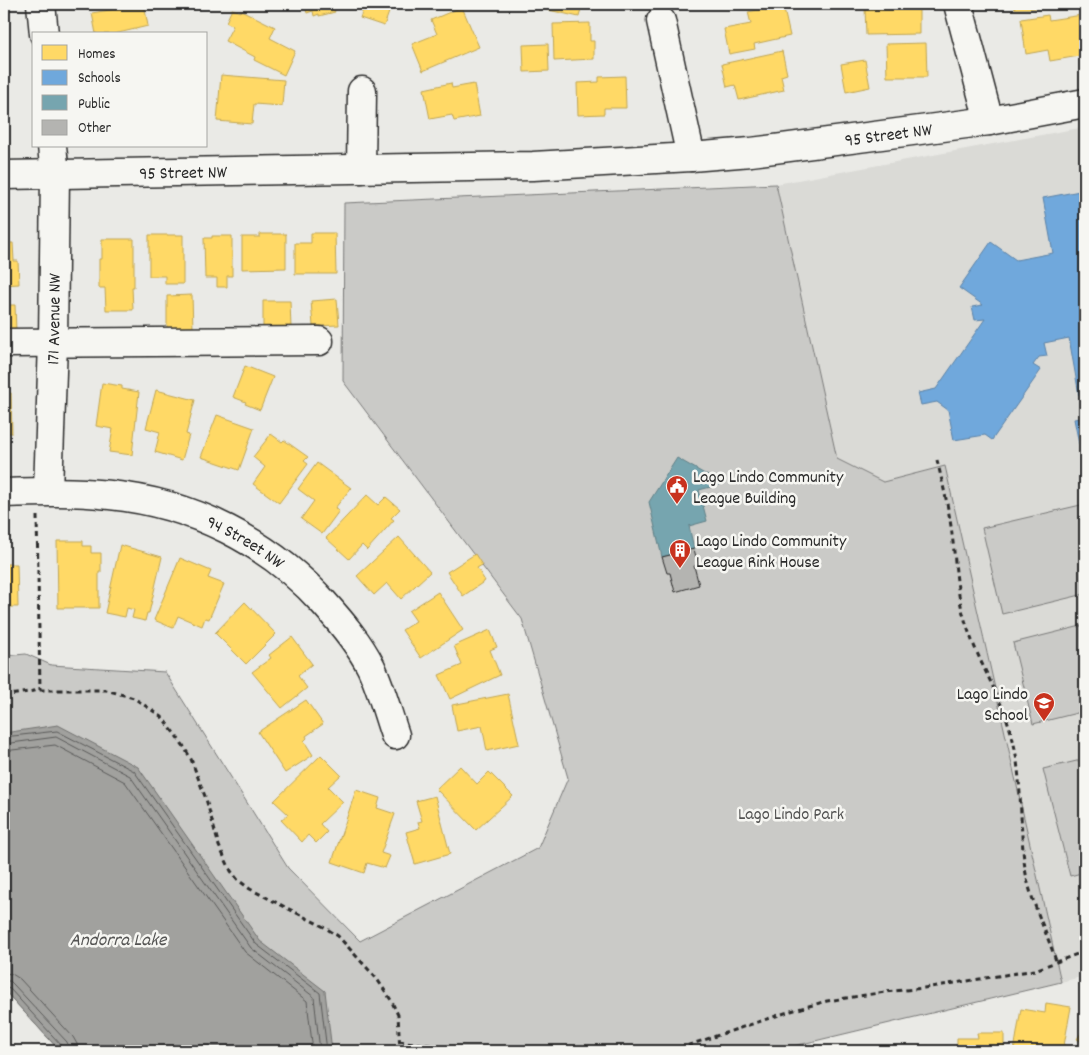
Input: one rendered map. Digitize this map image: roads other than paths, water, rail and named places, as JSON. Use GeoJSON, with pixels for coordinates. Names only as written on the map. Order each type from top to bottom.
{"type":"FeatureCollection","features":[{"type":"Feature","properties":{"kind":"street"},"geometry":{"type":"LineString","coordinates":[[42,4],[44,32]]}},
{"type":"Feature","properties":{"kind":"street"},"geometry":{"type":"LineString","coordinates":[[958,4],[989,121]]}},
{"type":"Feature","properties":{"kind":"street"},"geometry":{"type":"LineString","coordinates":[[661,21],[690,157]]}},
{"type":"Feature","properties":{"kind":"street"},"geometry":{"type":"LineString","coordinates":[[361,169],[362,91]]}},
{"type":"Feature","properties":{"kind":"street","name":"95 Street NW"},"geometry":{"type":"LineString","coordinates":[[4,175],[532,166],[690,157],[751,152],[989,121],[1085,103]]}},
{"type":"Feature","properties":{"kind":"street","name":"171 Avenue NW"},"geometry":{"type":"LineString","coordinates":[[48,492],[53,342],[55,175],[52,148]]}},
{"type":"Feature","properties":{"kind":"street"},"geometry":{"type":"LineString","coordinates":[[4,343],[319,341]]}},
{"type":"Feature","properties":{"kind":"street","name":"94 Street NW"},"geometry":{"type":"LineString","coordinates":[[4,493],[48,492],[111,495],[157,504],[205,518],[249,541],[283,564],[308,586],[338,619],[371,667],[395,735]]}},
{"type":"Feature","properties":{"kind":"water","name":"Andorra Lake"},"geometry":{"type":"Polygon","coordinates":[[[58,725],[138,767],[260,941],[325,991],[332,1051],[60,1051],[4,990],[4,733],[58,725]]]}},
{"type":"Feature","properties":{"kind":"place","name":"Lago Lindo Community League Building"},"geometry":{"type":"Point","coordinates":[677,505]}},
{"type":"Feature","properties":{"kind":"place","name":"Lago Lindo Community League Rink House"},"geometry":{"type":"Point","coordinates":[680,569]}},
{"type":"Feature","properties":{"kind":"place","name":"Lago Lindo School"},"geometry":{"type":"Point","coordinates":[1044,722]}},
{"type":"Feature","properties":{"kind":"park label","name":"Lago Lindo Park"},"geometry":{"type":"Point","coordinates":[791,813]}}]}
